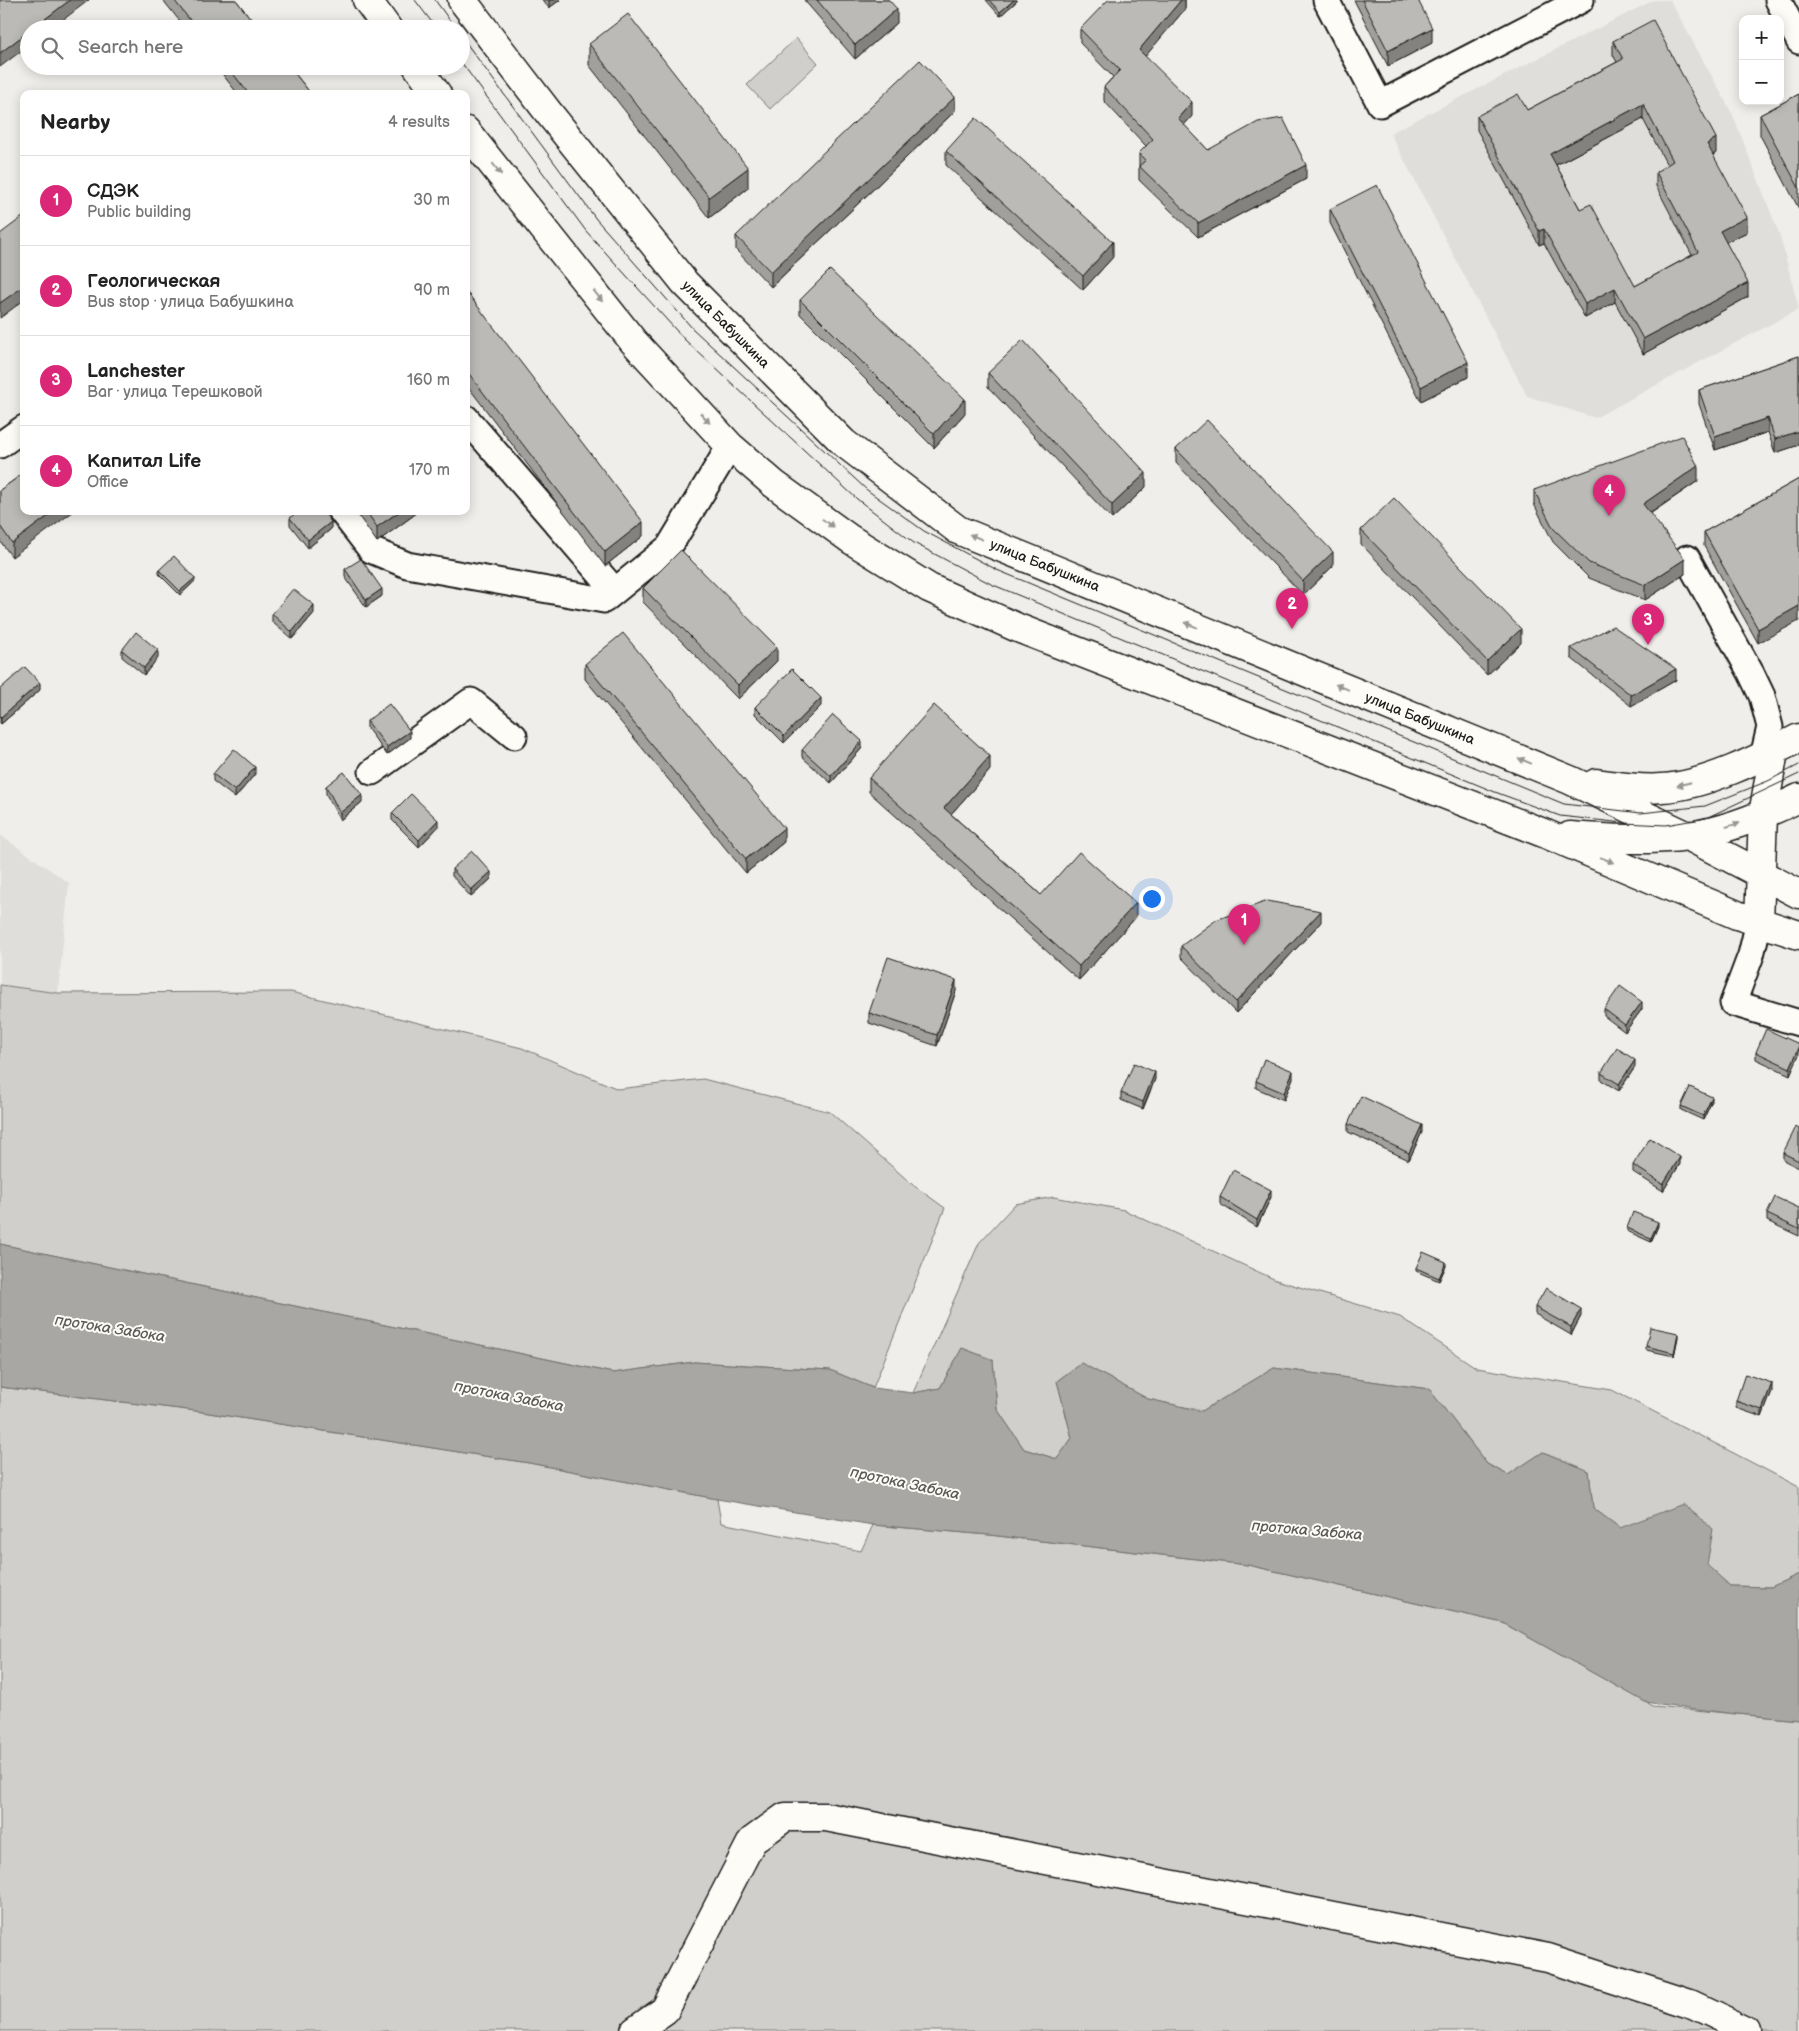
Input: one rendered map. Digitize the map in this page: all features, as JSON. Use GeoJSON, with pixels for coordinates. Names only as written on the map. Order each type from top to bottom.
{"type":"FeatureCollection","features":[{"type":"Feature","properties":{"kind":"main road"},"geometry":{"type":"LineString","coordinates":[[367,0],[381,20]]}},
{"type":"Feature","properties":{"kind":"main road","name":"улица Бабушкина"},"geometry":{"type":"LineString","coordinates":[[462,0],[548,112],[685,283],[844,443],[958,530],[1570,780],[1688,836],[1799,894]]}},
{"type":"Feature","properties":{"kind":"main road"},"geometry":{"type":"LineString","coordinates":[[424,75],[435,90]]}},
{"type":"Feature","properties":{"kind":"main road"},"geometry":{"type":"LineString","coordinates":[[470,136],[633,341],[730,446],[774,484],[850,539],[929,588],[1036,635],[1546,834],[1737,915],[1799,935]]}},
{"type":"Feature","properties":{"kind":"main road"},"geometry":{"type":"LineString","coordinates":[[1570,780],[1631,788],[1679,786],[1704,779],[1769,754],[1799,738]]}},
{"type":"Feature","properties":{"kind":"main road"},"geometry":{"type":"LineString","coordinates":[[1759,922],[1763,815],[1769,754]]}},
{"type":"Feature","properties":{"kind":"main road"},"geometry":{"type":"LineString","coordinates":[[1546,834],[1623,840],[1688,836],[1763,815],[1799,798]]}},
{"type":"Feature","properties":{"kind":"main road"},"geometry":{"type":"LineString","coordinates":[[635,2031],[664,2010],[752,1841],[785,1817],[826,1817],[1548,1958],[1690,2004],[1748,2031]]}},
{"type":"Feature","properties":{"kind":"street"},"geometry":{"type":"LineString","coordinates":[[1326,0],[1380,104],[1581,0]]}},
{"type":"Feature","properties":{"kind":"street"},"geometry":{"type":"LineString","coordinates":[[1778,0],[1799,41]]}},
{"type":"Feature","properties":{"kind":"street"},"geometry":{"type":"LineString","coordinates":[[470,423],[614,590]]}},
{"type":"Feature","properties":{"kind":"street"},"geometry":{"type":"LineString","coordinates":[[0,445],[20,431]]}},
{"type":"Feature","properties":{"kind":"street"},"geometry":{"type":"LineString","coordinates":[[344,515],[370,550],[407,565],[604,600],[669,547],[730,446]]}},
{"type":"Feature","properties":{"kind":"street"},"geometry":{"type":"LineString","coordinates":[[1687,558],[1762,696],[1770,727],[1769,754]]}},
{"type":"Feature","properties":{"kind":"street"},"geometry":{"type":"LineString","coordinates":[[372,772],[471,701],[514,736]]}},
{"type":"Feature","properties":{"kind":"street"},"geometry":{"type":"LineString","coordinates":[[1759,922],[1752,955],[1733,1003],[1799,1023]]}},
{"type":"Feature","properties":{"kind":"shaded area"},"geometry":{"type":"Polygon","coordinates":[[[1654,0],[1670,0],[1733,115],[1780,236],[1799,309],[1595,418],[1527,396],[1390,133],[1654,0]]]}},
{"type":"Feature","properties":{"kind":"shaded area"},"geometry":{"type":"Polygon","coordinates":[[[796,38],[818,63],[770,109],[747,85],[796,38]]]}},
{"type":"Feature","properties":{"kind":"shaded area"},"geometry":{"type":"Polygon","coordinates":[[[0,835],[69,883],[58,993],[0,985],[0,835]]]}},
{"type":"Feature","properties":{"kind":"shaded area"},"geometry":{"type":"Polygon","coordinates":[[[0,985],[58,993],[291,992],[522,1048],[618,1089],[703,1079],[830,1112],[913,1185],[945,1208],[873,1388],[830,1370],[694,1362],[613,1373],[0,1244],[0,985]]]}},
{"type":"Feature","properties":{"kind":"shaded area"},"geometry":{"type":"Polygon","coordinates":[[[1054,1197],[1124,1210],[1276,1280],[1400,1317],[1477,1368],[1612,1390],[1799,1487],[1799,1574],[1771,1587],[1730,1586],[1706,1565],[1620,1528],[1593,1508],[1589,1471],[1543,1452],[1508,1475],[1487,1464],[1429,1389],[1274,1368],[1202,1411],[1148,1399],[1081,1363],[1057,1381],[1072,1438],[1057,1459],[1024,1449],[997,1409],[993,1360],[962,1348],[940,1388],[913,1393],[979,1243],[1015,1204],[1054,1197]]]}},
{"type":"Feature","properties":{"kind":"shaded area"},"geometry":{"type":"Polygon","coordinates":[[[0,1387],[196,1411],[529,1463],[717,1499],[721,1523],[861,1551],[873,1525],[989,1535],[1248,1565],[1503,1623],[1653,1706],[1799,1720],[1799,2031],[0,2031],[0,1387]]]}},
{"type":"Feature","properties":{"kind":"water","name":"протока Забока"},"geometry":{"type":"Polygon","coordinates":[[[0,1244],[613,1373],[694,1362],[830,1370],[873,1388],[913,1393],[940,1388],[962,1348],[993,1360],[997,1409],[1024,1449],[1057,1459],[1072,1438],[1057,1381],[1081,1363],[1148,1399],[1202,1411],[1274,1368],[1429,1389],[1487,1464],[1508,1475],[1543,1452],[1589,1471],[1593,1508],[1620,1528],[1683,1504],[1713,1529],[1707,1565],[1730,1586],[1771,1587],[1799,1574],[1799,1720],[1645,1702],[1503,1623],[1248,1565],[989,1535],[873,1525],[717,1499],[529,1463],[196,1411],[0,1387],[0,1244]]]}},
{"type":"Feature","properties":{"kind":"building"},"geometry":{"type":"Polygon","coordinates":[[[0,0],[70,0],[44,20],[20,20],[20,38],[0,53],[0,0]]]}},
{"type":"Feature","properties":{"kind":"building"},"geometry":{"type":"Polygon","coordinates":[[[174,0],[236,0],[252,20],[190,20],[174,0]]]}},
{"type":"Feature","properties":{"kind":"building"},"geometry":{"type":"Polygon","coordinates":[[[817,0],[889,0],[897,9],[855,45],[817,0]]]}},
{"type":"Feature","properties":{"kind":"building"},"geometry":{"type":"Polygon","coordinates":[[[989,0],[1014,0],[1000,12],[989,0]]]}},
{"type":"Feature","properties":{"kind":"building"},"geometry":{"type":"Polygon","coordinates":[[[1108,0],[1181,0],[1139,50],[1192,102],[1178,118],[1208,150],[1258,122],[1283,118],[1306,165],[1198,223],[1139,166],[1146,160],[1139,153],[1153,139],[1104,87],[1120,70],[1080,29],[1108,0]]]}},
{"type":"Feature","properties":{"kind":"building"},"geometry":{"type":"Polygon","coordinates":[[[1362,0],[1418,0],[1432,28],[1388,51],[1362,0]]]}},
{"type":"Feature","properties":{"kind":"building"},"geometry":{"type":"Polygon","coordinates":[[[628,14],[748,168],[709,197],[589,44],[628,14]]]}},
{"type":"Feature","properties":{"kind":"building"},"geometry":{"type":"Polygon","coordinates":[[[1653,20],[1716,138],[1707,144],[1747,217],[1720,231],[1748,283],[1643,339],[1615,288],[1585,304],[1544,229],[1539,231],[1477,116],[1518,94],[1527,110],[1623,59],[1613,41],[1653,20]],[[1643,104],[1550,154],[1580,209],[1591,204],[1635,286],[1698,252],[1656,172],[1673,161],[1643,104]]]}},
{"type":"Feature","properties":{"kind":"building"},"geometry":{"type":"Polygon","coordinates":[[[920,60],[955,97],[771,272],[736,236],[920,60]]]}},
{"type":"Feature","properties":{"kind":"building"},"geometry":{"type":"Polygon","coordinates":[[[234,75],[296,75],[308,90],[246,90],[234,75]]]}},
{"type":"Feature","properties":{"kind":"building"},"geometry":{"type":"Polygon","coordinates":[[[1799,94],[1799,188],[1760,115],[1779,105],[1784,105],[1784,102],[1799,94]]]}},
{"type":"Feature","properties":{"kind":"building"},"geometry":{"type":"Polygon","coordinates":[[[976,118],[1113,242],[1083,276],[946,151],[976,118]]]}},
{"type":"Feature","properties":{"kind":"building"},"geometry":{"type":"Polygon","coordinates":[[[1377,185],[1468,362],[1421,387],[1330,209],[1377,185]]]}},
{"type":"Feature","properties":{"kind":"building"},"geometry":{"type":"Polygon","coordinates":[[[20,219],[20,289],[0,303],[0,234],[20,219]]]}},
{"type":"Feature","properties":{"kind":"building"},"geometry":{"type":"Polygon","coordinates":[[[830,270],[965,399],[934,434],[800,300],[830,270]]]}},
{"type":"Feature","properties":{"kind":"building"},"geometry":{"type":"Polygon","coordinates":[[[470,296],[643,522],[605,552],[470,375],[470,296]]]}},
{"type":"Feature","properties":{"kind":"building"},"geometry":{"type":"Polygon","coordinates":[[[1023,340],[1146,473],[1112,505],[988,373],[1023,340]]]}},
{"type":"Feature","properties":{"kind":"building"},"geometry":{"type":"Polygon","coordinates":[[[1799,356],[1799,431],[1775,439],[1768,418],[1715,436],[1699,390],[1799,356]]]}},
{"type":"Feature","properties":{"kind":"building"},"geometry":{"type":"Polygon","coordinates":[[[1207,420],[1333,552],[1303,581],[1176,449],[1207,420]]]}},
{"type":"Feature","properties":{"kind":"building"},"geometry":{"type":"Polygon","coordinates":[[[1682,436],[1698,466],[1643,504],[1685,559],[1645,585],[1589,563],[1553,528],[1534,490],[1682,436]]]}},
{"type":"Feature","properties":{"kind":"building"},"geometry":{"type":"Polygon","coordinates":[[[20,476],[20,515],[50,515],[12,543],[0,526],[0,490],[20,476]]]}},
{"type":"Feature","properties":{"kind":"building"},"geometry":{"type":"Polygon","coordinates":[[[1799,479],[1799,606],[1758,629],[1704,532],[1799,479]]]}},
{"type":"Feature","properties":{"kind":"building"},"geometry":{"type":"Polygon","coordinates":[[[1394,498],[1521,629],[1487,661],[1361,530],[1394,498]]]}},
{"type":"Feature","properties":{"kind":"building"},"geometry":{"type":"Polygon","coordinates":[[[293,515],[326,515],[331,522],[308,540],[290,518],[293,515]]]}},
{"type":"Feature","properties":{"kind":"building"},"geometry":{"type":"Polygon","coordinates":[[[369,515],[394,515],[377,527],[369,515]]]}},
{"type":"Feature","properties":{"kind":"building"},"geometry":{"type":"Polygon","coordinates":[[[681,550],[777,647],[738,685],[643,588],[681,550]]]}},
{"type":"Feature","properties":{"kind":"building"},"geometry":{"type":"Polygon","coordinates":[[[174,556],[195,578],[180,591],[159,570],[174,556]]]}},
{"type":"Feature","properties":{"kind":"building"},"geometry":{"type":"Polygon","coordinates":[[[361,559],[382,589],[366,600],[345,569],[361,559]]]}},
{"type":"Feature","properties":{"kind":"building"},"geometry":{"type":"Polygon","coordinates":[[[293,589],[314,605],[292,632],[272,614],[293,589]]]}},
{"type":"Feature","properties":{"kind":"building"},"geometry":{"type":"Polygon","coordinates":[[[1613,626],[1676,669],[1631,695],[1571,648],[1613,626]]]}},
{"type":"Feature","properties":{"kind":"building"},"geometry":{"type":"Polygon","coordinates":[[[136,632],[158,650],[144,668],[122,650],[136,632]]]}},
{"type":"Feature","properties":{"kind":"building"},"geometry":{"type":"Polygon","coordinates":[[[623,633],[784,828],[746,859],[585,664],[623,633]]]}},
{"type":"Feature","properties":{"kind":"building"},"geometry":{"type":"Polygon","coordinates":[[[25,667],[40,683],[1,717],[0,689],[25,667]]]}},
{"type":"Feature","properties":{"kind":"building"},"geometry":{"type":"Polygon","coordinates":[[[792,669],[821,698],[784,736],[755,707],[792,669]]]}},
{"type":"Feature","properties":{"kind":"building"},"geometry":{"type":"Polygon","coordinates":[[[389,704],[410,731],[387,747],[367,721],[389,704]]]}},
{"type":"Feature","properties":{"kind":"building"},"geometry":{"type":"Polygon","coordinates":[[[934,705],[990,756],[944,808],[1041,895],[1079,852],[1136,903],[1079,966],[869,778],[934,705]]]}},
{"type":"Feature","properties":{"kind":"building"},"geometry":{"type":"Polygon","coordinates":[[[833,715],[862,741],[831,776],[802,750],[833,715]]]}},
{"type":"Feature","properties":{"kind":"building"},"geometry":{"type":"Polygon","coordinates":[[[234,749],[255,767],[235,791],[213,774],[234,749]]]}},
{"type":"Feature","properties":{"kind":"building"},"geometry":{"type":"Polygon","coordinates":[[[344,772],[362,795],[340,813],[326,786],[344,772]]]}},
{"type":"Feature","properties":{"kind":"building"},"geometry":{"type":"Polygon","coordinates":[[[411,794],[438,820],[419,840],[392,813],[411,794]]]}},
{"type":"Feature","properties":{"kind":"building"},"geometry":{"type":"Polygon","coordinates":[[[472,851],[491,872],[471,890],[452,869],[472,851]]]}},
{"type":"Feature","properties":{"kind":"building"},"geometry":{"type":"Polygon","coordinates":[[[1267,901],[1321,911],[1236,1002],[1181,946],[1216,920],[1267,901]]]}},
{"type":"Feature","properties":{"kind":"building"},"geometry":{"type":"Polygon","coordinates":[[[888,957],[956,980],[937,1035],[869,1013],[888,957]]]}},
{"type":"Feature","properties":{"kind":"building"},"geometry":{"type":"Polygon","coordinates":[[[1620,986],[1642,1002],[1625,1025],[1604,1009],[1620,986]]]}},
{"type":"Feature","properties":{"kind":"building"},"geometry":{"type":"Polygon","coordinates":[[[1766,1029],[1799,1044],[1790,1068],[1756,1052],[1766,1029]]]}},
{"type":"Feature","properties":{"kind":"building"},"geometry":{"type":"Polygon","coordinates":[[[1617,1048],[1635,1060],[1619,1084],[1601,1073],[1617,1048]]]}},
{"type":"Feature","properties":{"kind":"building"},"geometry":{"type":"Polygon","coordinates":[[[1264,1059],[1293,1071],[1284,1093],[1256,1081],[1264,1059]]]}},
{"type":"Feature","properties":{"kind":"building"},"geometry":{"type":"Polygon","coordinates":[[[1134,1063],[1155,1072],[1143,1102],[1121,1093],[1134,1063]]]}},
{"type":"Feature","properties":{"kind":"building"},"geometry":{"type":"Polygon","coordinates":[[[1690,1087],[1712,1097],[1703,1116],[1681,1106],[1690,1087]]]}},
{"type":"Feature","properties":{"kind":"building"},"geometry":{"type":"Polygon","coordinates":[[[1361,1096],[1422,1125],[1409,1153],[1348,1124],[1361,1096]]]}},
{"type":"Feature","properties":{"kind":"building"},"geometry":{"type":"Polygon","coordinates":[[[1796,1127],[1799,1129],[1799,1161],[1783,1153],[1796,1127]]]}},
{"type":"Feature","properties":{"kind":"building"},"geometry":{"type":"Polygon","coordinates":[[[1650,1138],[1680,1157],[1663,1184],[1633,1165],[1650,1138]]]}},
{"type":"Feature","properties":{"kind":"building"},"geometry":{"type":"Polygon","coordinates":[[[1233,1170],[1271,1190],[1257,1220],[1220,1197],[1233,1170]]]}},
{"type":"Feature","properties":{"kind":"building"},"geometry":{"type":"Polygon","coordinates":[[[1775,1197],[1799,1208],[1799,1229],[1767,1214],[1775,1197]]]}},
{"type":"Feature","properties":{"kind":"building"},"geometry":{"type":"Polygon","coordinates":[[[1633,1212],[1658,1222],[1651,1238],[1627,1228],[1633,1212]]]}},
{"type":"Feature","properties":{"kind":"building"},"geometry":{"type":"Polygon","coordinates":[[[1423,1252],[1446,1262],[1439,1278],[1416,1268],[1423,1252]]]}},
{"type":"Feature","properties":{"kind":"building"},"geometry":{"type":"Polygon","coordinates":[[[1546,1288],[1581,1309],[1571,1327],[1535,1307],[1546,1288]]]}},
{"type":"Feature","properties":{"kind":"building"},"geometry":{"type":"Polygon","coordinates":[[[1650,1327],[1678,1333],[1674,1353],[1646,1346],[1650,1327]]]}},
{"type":"Feature","properties":{"kind":"building"},"geometry":{"type":"Polygon","coordinates":[[[1745,1374],[1772,1383],[1762,1410],[1736,1401],[1745,1374]]]}},
{"type":"Feature","properties":{"kind":"tram line"},"geometry":{"type":"LineString","coordinates":[[415,0],[430,20]]}},
{"type":"Feature","properties":{"kind":"tram line"},"geometry":{"type":"LineString","coordinates":[[435,0],[449,20]]}},
{"type":"Feature","properties":{"kind":"tram line"},"geometry":{"type":"LineString","coordinates":[[470,48],[596,219],[693,329],[867,490],[924,531],[997,570],[1564,804],[1641,813],[1705,806],[1768,781],[1799,765]]}},
{"type":"Feature","properties":{"kind":"tram line"},"geometry":{"type":"LineString","coordinates":[[470,74],[586,231],[685,340],[857,499],[914,543],[991,584],[1495,792],[1560,816],[1624,823],[1666,825],[1706,818],[1799,774]]}},
{"type":"Feature","properties":{"kind":"place","name":"Капитал Life"},"geometry":{"type":"Point","coordinates":[1609,516]}},
{"type":"Feature","properties":{"kind":"place","name":"Геологическая"},"geometry":{"type":"Point","coordinates":[1292,629]}},
{"type":"Feature","properties":{"kind":"place","name":"Lanchester"},"geometry":{"type":"Point","coordinates":[1648,645]}},
{"type":"Feature","properties":{"kind":"place","name":"СДЭК"},"geometry":{"type":"Point","coordinates":[1244,945]}}]}
